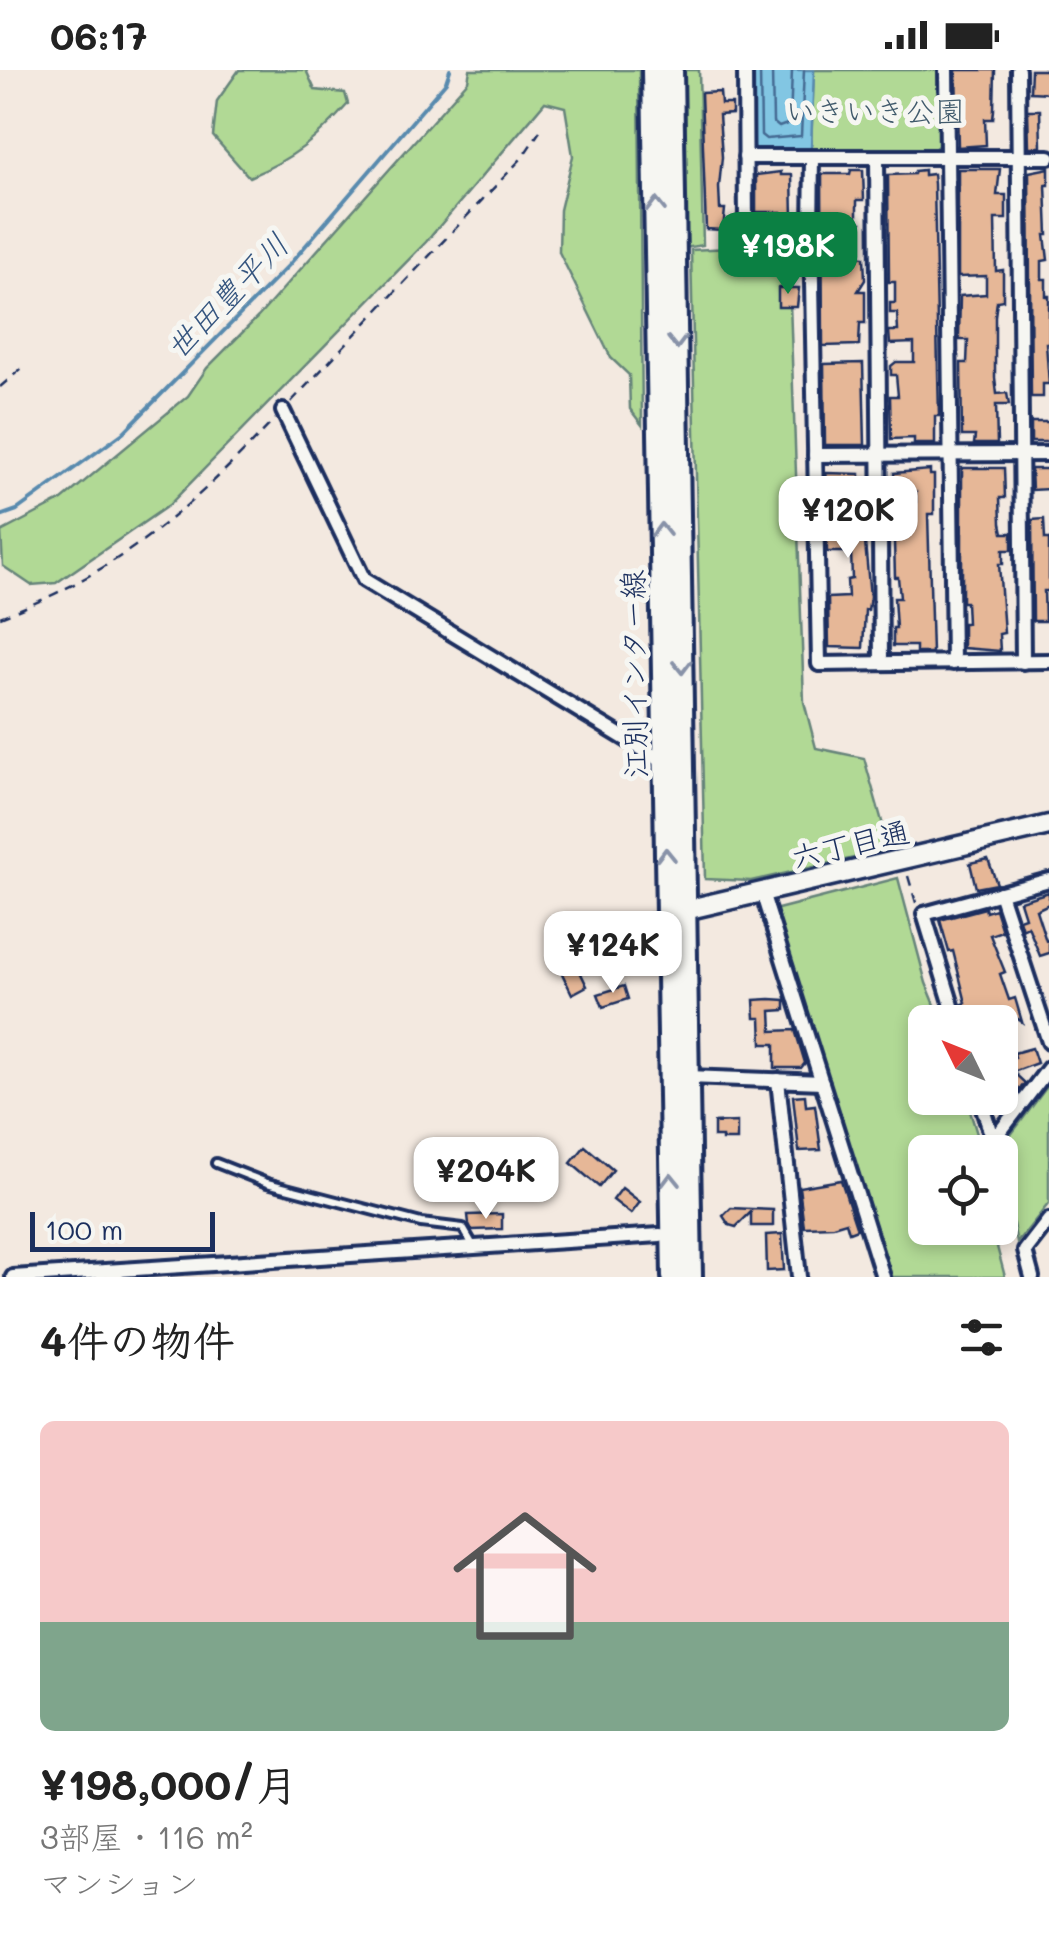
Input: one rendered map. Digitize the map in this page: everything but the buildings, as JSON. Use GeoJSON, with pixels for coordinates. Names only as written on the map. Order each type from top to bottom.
{"type":"FeatureCollection","features":[{"type":"Feature","properties":{"kind":"main road","name":"江別インター線"},"geometry":{"type":"LineString","coordinates":[[654,70],[673,1277]]}},
{"type":"Feature","properties":{"kind":"main road","name":"江別インター線"},"geometry":{"type":"LineString","coordinates":[[672,70],[684,774],[667,918],[688,1077],[691,1277]]}},
{"type":"Feature","properties":{"kind":"street"},"geometry":{"type":"LineString","coordinates":[[745,70],[746,228],[811,228]]}},
{"type":"Feature","properties":{"kind":"street"},"geometry":{"type":"LineString","coordinates":[[946,70],[953,662]]}},
{"type":"Feature","properties":{"kind":"street"},"geometry":{"type":"LineString","coordinates":[[1018,70],[1023,662]]}},
{"type":"Feature","properties":{"kind":"street"},"geometry":{"type":"LineString","coordinates":[[745,157],[1049,156]]}},
{"type":"Feature","properties":{"kind":"street"},"geometry":{"type":"LineString","coordinates":[[812,158],[819,664],[1049,661]]}},
{"type":"Feature","properties":{"kind":"street"},"geometry":{"type":"LineString","coordinates":[[877,158],[881,663]]}},
{"type":"Feature","properties":{"kind":"street"},"geometry":{"type":"LineString","coordinates":[[283,410],[364,580],[684,774]]}},
{"type":"Feature","properties":{"kind":"street"},"geometry":{"type":"LineString","coordinates":[[815,455],[1049,454]]}},
{"type":"Feature","properties":{"kind":"street","name":"六丁目通"},"geometry":{"type":"LineString","coordinates":[[667,918],[1049,825]]}},
{"type":"Feature","properties":{"kind":"street"},"geometry":{"type":"LineString","coordinates":[[952,1005],[924,914],[1049,880]]}},
{"type":"Feature","properties":{"kind":"street"},"geometry":{"type":"LineString","coordinates":[[762,892],[884,1277]]}},
{"type":"Feature","properties":{"kind":"street"},"geometry":{"type":"LineString","coordinates":[[1000,893],[1049,1042]]}},
{"type":"Feature","properties":{"kind":"street"},"geometry":{"type":"LineString","coordinates":[[1018,1108],[1049,1068]]}},
{"type":"Feature","properties":{"kind":"street"},"geometry":{"type":"LineString","coordinates":[[688,1077],[822,1082]]}},
{"type":"Feature","properties":{"kind":"street"},"geometry":{"type":"LineString","coordinates":[[778,1080],[799,1277]]}},
{"type":"Feature","properties":{"kind":"street"},"geometry":{"type":"LineString","coordinates":[[985,1115],[993,1140],[1012,1115]]}},
{"type":"Feature","properties":{"kind":"street"},"geometry":{"type":"LineString","coordinates":[[1032,1277],[1024,1251],[1049,1220]]}},
{"type":"Feature","properties":{"kind":"street"},"geometry":{"type":"LineString","coordinates":[[14,1277],[660,1235]]}},
{"type":"Feature","properties":{"kind":"lane"},"geometry":{"type":"LineString","coordinates":[[216,1163],[267,1183],[421,1223],[463,1228],[474,1247]]}},
{"type":"Feature","properties":{"kind":"path"},"geometry":{"type":"LineString","coordinates":[[0,616],[96,574],[162,528],[212,486],[521,159],[540,131]]}},
{"type":"Feature","properties":{"kind":"path"},"geometry":{"type":"LineString","coordinates":[[0,386],[22,368]]}},
{"type":"Feature","properties":{"kind":"path"},"geometry":{"type":"LineString","coordinates":[[908,875],[916,901]]}},
{"type":"Feature","properties":{"kind":"green space"},"geometry":{"type":"Polygon","coordinates":[[[239,70],[306,70],[315,90],[345,93],[348,104],[303,147],[249,177],[213,136],[217,101],[239,70]]]}},
{"type":"Feature","properties":{"kind":"green space"},"geometry":{"type":"Polygon","coordinates":[[[470,70],[639,70],[642,425],[630,409],[629,375],[611,358],[559,252],[560,210],[573,156],[565,107],[545,102],[426,242],[169,505],[56,583],[31,585],[3,566],[1,532],[62,500],[188,396],[207,368],[258,317],[468,81],[470,70]]]}},
{"type":"Feature","properties":{"kind":"green space"},"geometry":{"type":"Polygon","coordinates":[[[681,70],[699,70],[703,245],[684,248],[681,70]]]}},
{"type":"Feature","properties":{"kind":"green space","name":"いきいき公園"},"geometry":{"type":"Polygon","coordinates":[[[814,70],[939,70],[939,145],[933,150],[811,148],[814,70]]]}},
{"type":"Feature","properties":{"kind":"green space"},"geometry":{"type":"Polygon","coordinates":[[[788,245],[804,702],[816,748],[864,758],[890,850],[751,881],[705,879],[691,250],[788,245]]]}},
{"type":"Feature","properties":{"kind":"green space"},"geometry":{"type":"Polygon","coordinates":[[[898,878],[935,1005],[908,1005],[908,1115],[971,1115],[977,1135],[908,1135],[908,1245],[997,1245],[1005,1277],[892,1277],[774,910],[898,878]]]}},
{"type":"Feature","properties":{"kind":"green space"},"geometry":{"type":"Polygon","coordinates":[[[1049,1084],[1049,1203],[1018,1242],[1018,1135],[1011,1135],[1049,1084]]]}},
{"type":"Feature","properties":{"kind":"water"},"geometry":{"type":"Polygon","coordinates":[[[750,70],[814,70],[811,148],[757,150],[751,144],[750,70]]]}},
{"type":"Feature","properties":{"kind":"waterway","name":"世田豊平川"},"geometry":{"type":"LineString","coordinates":[[0,516],[17,510],[123,433],[289,265],[446,82],[450,70]]}}]}
